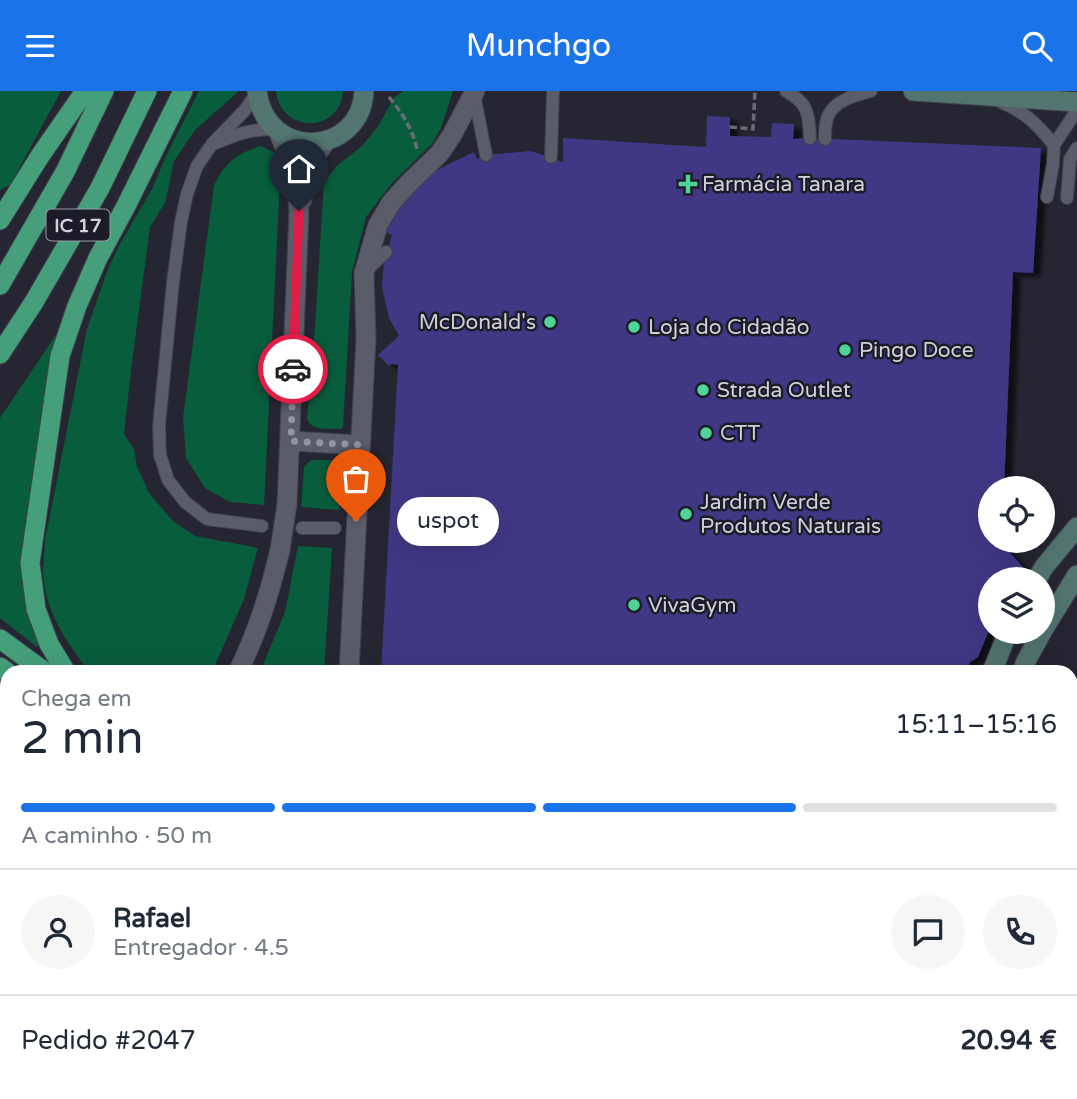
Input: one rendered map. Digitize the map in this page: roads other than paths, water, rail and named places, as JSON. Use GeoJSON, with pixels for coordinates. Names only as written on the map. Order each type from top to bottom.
{"type":"FeatureCollection","features":[{"type":"Feature","properties":{"kind":"highway"},"geometry":{"type":"LineString","coordinates":[[0,219],[85,91]]}},
{"type":"Feature","properties":{"kind":"highway","name":"IC 17"},"geometry":{"type":"LineString","coordinates":[[0,285],[65,172],[104,91]]}},
{"type":"Feature","properties":{"kind":"highway","name":"IC 17"},"geometry":{"type":"LineString","coordinates":[[0,354],[34,302],[100,188],[147,91]]}},
{"type":"Feature","properties":{"kind":"highway"},"geometry":{"type":"LineString","coordinates":[[62,665],[49,644],[36,609],[30,563],[60,356],[77,306],[98,258],[183,91]]}},
{"type":"Feature","properties":{"kind":"highway"},"geometry":{"type":"LineString","coordinates":[[0,639],[35,665]]}},
{"type":"Feature","properties":{"kind":"main road"},"geometry":{"type":"LineString","coordinates":[[257,91],[265,118],[277,131],[294,141],[311,143],[327,141],[341,134],[352,124],[372,94]]}},
{"type":"Feature","properties":{"kind":"main road"},"geometry":{"type":"LineString","coordinates":[[913,91],[1077,101]]}},
{"type":"Feature","properties":{"kind":"main road"},"geometry":{"type":"LineString","coordinates":[[1044,567],[1077,527]]}},
{"type":"Feature","properties":{"kind":"main road"},"geometry":{"type":"LineString","coordinates":[[1055,610],[1077,575]]}},
{"type":"Feature","properties":{"kind":"main road"},"geometry":{"type":"LineString","coordinates":[[995,665],[1003,644]]}},
{"type":"Feature","properties":{"kind":"main road"},"geometry":{"type":"LineString","coordinates":[[1025,665],[1035,644]]}},
{"type":"Feature","properties":{"kind":"street"},"geometry":{"type":"LineString","coordinates":[[349,665],[366,338],[364,272],[378,225],[391,203],[439,155],[475,92]]}},
{"type":"Feature","properties":{"kind":"street"},"geometry":{"type":"LineString","coordinates":[[241,665],[268,599],[287,505],[299,211],[291,160],[277,131]]}},
{"type":"Feature","properties":{"kind":"street"},"geometry":{"type":"LineString","coordinates":[[299,211],[312,162],[327,141]]}},
{"type":"Feature","properties":{"kind":"street"},"geometry":{"type":"LineString","coordinates":[[291,441],[360,445]]}},
{"type":"Feature","properties":{"kind":"lane"},"geometry":{"type":"LineString","coordinates":[[257,91],[245,110],[212,144],[197,166],[187,194],[173,282],[159,426],[160,455],[168,480],[185,502],[206,519],[262,526]]}},
{"type":"Feature","properties":{"kind":"lane"},"geometry":{"type":"LineString","coordinates":[[551,157],[553,91]]}},
{"type":"Feature","properties":{"kind":"lane"},"geometry":{"type":"LineString","coordinates":[[786,91],[805,107],[810,138]]}},
{"type":"Feature","properties":{"kind":"lane"},"geometry":{"type":"LineString","coordinates":[[825,139],[826,119],[831,111],[850,97],[871,91]]}},
{"type":"Feature","properties":{"kind":"lane"},"geometry":{"type":"LineString","coordinates":[[475,92],[486,155]]}},
{"type":"Feature","properties":{"kind":"lane"},"geometry":{"type":"LineString","coordinates":[[988,96],[1019,109],[1054,145]]}},
{"type":"Feature","properties":{"kind":"lane"},"geometry":{"type":"LineString","coordinates":[[1047,197],[1054,145],[1077,110]]}},
{"type":"Feature","properties":{"kind":"lane"},"geometry":{"type":"LineString","coordinates":[[212,144],[255,129],[277,131]]}},
{"type":"Feature","properties":{"kind":"lane"},"geometry":{"type":"LineString","coordinates":[[1067,198],[1070,159],[1077,148]]}},
{"type":"Feature","properties":{"kind":"lane"},"geometry":{"type":"LineString","coordinates":[[364,272],[386,252]]}},
{"type":"Feature","properties":{"kind":"lane"},"geometry":{"type":"LineString","coordinates":[[302,528],[335,529]]}},
{"type":"Feature","properties":{"kind":"place","name":"Farmácia Tanara"},"geometry":{"type":"Point","coordinates":[688,184]}},
{"type":"Feature","properties":{"kind":"place","name":"McDonald's"},"geometry":{"type":"Point","coordinates":[550,322]}},
{"type":"Feature","properties":{"kind":"place","name":"Loja do Cidadão"},"geometry":{"type":"Point","coordinates":[634,327]}},
{"type":"Feature","properties":{"kind":"place","name":"Pingo Doce"},"geometry":{"type":"Point","coordinates":[845,350]}},
{"type":"Feature","properties":{"kind":"place","name":"Strada Outlet"},"geometry":{"type":"Point","coordinates":[703,390]}},
{"type":"Feature","properties":{"kind":"place","name":"CTT"},"geometry":{"type":"Point","coordinates":[706,433]}},
{"type":"Feature","properties":{"kind":"place","name":"Jardim Verde Produtos Naturais"},"geometry":{"type":"Point","coordinates":[686,514]}},
{"type":"Feature","properties":{"kind":"place","name":"uspot"},"geometry":{"type":"Point","coordinates":[356,521]}},
{"type":"Feature","properties":{"kind":"place","name":"VivaGym"},"geometry":{"type":"Point","coordinates":[634,605]}}]}
